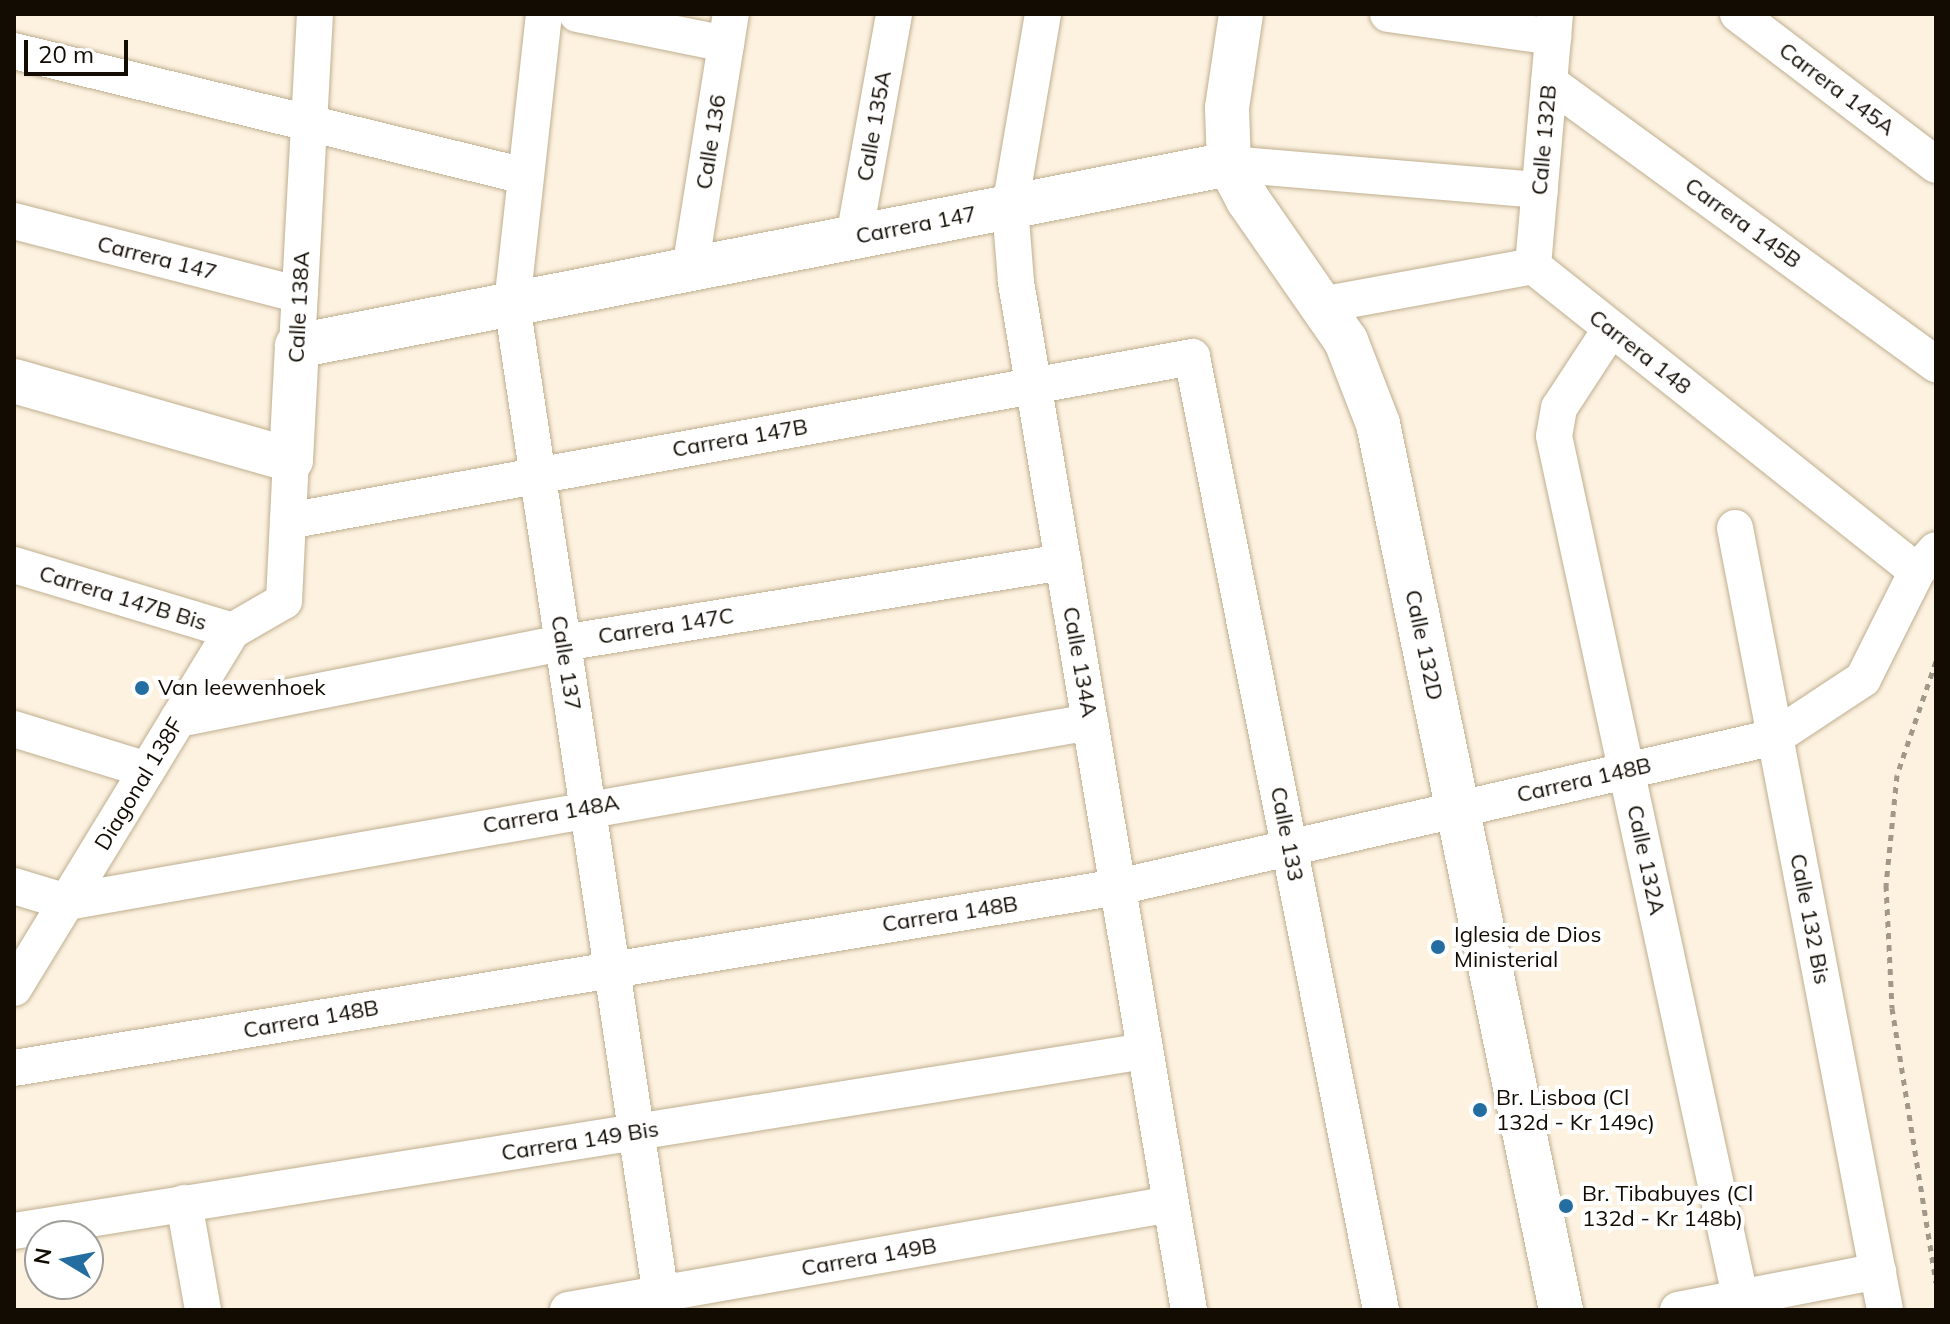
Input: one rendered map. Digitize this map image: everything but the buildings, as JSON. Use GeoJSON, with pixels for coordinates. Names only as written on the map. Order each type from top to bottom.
{"type":"FeatureCollection","features":[{"type":"Feature","properties":{"kind":"street","name":"Calle 138A"},"geometry":{"type":"LineString","coordinates":[[284,601],[315,14]]}},
{"type":"Feature","properties":{"kind":"street","name":"Calle 137"},"geometry":{"type":"LineString","coordinates":[[544,14],[512,304],[662,1302]]}},
{"type":"Feature","properties":{"kind":"street"},"geometry":{"type":"LineString","coordinates":[[577,14],[729,29]]}},
{"type":"Feature","properties":{"kind":"street","name":"Calle 135A"},"geometry":{"type":"LineString","coordinates":[[854,237],[894,14]]}},
{"type":"Feature","properties":{"kind":"street","name":"Calle 134A"},"geometry":{"type":"LineString","coordinates":[[1043,14],[1010,207],[1016,282],[1189,1310]]}},
{"type":"Feature","properties":{"kind":"street","name":"Calle 132D"},"geometry":{"type":"LineString","coordinates":[[1241,14],[1227,108],[1229,164],[1248,200],[1346,341],[1378,424],[1561,1310]]}},
{"type":"Feature","properties":{"kind":"street"},"geometry":{"type":"LineString","coordinates":[[1388,14],[1554,25]]}},
{"type":"Feature","properties":{"kind":"street","name":"Carrera 145A"},"geometry":{"type":"LineString","coordinates":[[1738,14],[1936,165]]}},
{"type":"Feature","properties":{"kind":"street","name":"Calle 132B"},"geometry":{"type":"LineString","coordinates":[[1533,266],[1554,25]]}},
{"type":"Feature","properties":{"kind":"street","name":"Calle 136"},"geometry":{"type":"LineString","coordinates":[[690,269],[729,29]]}},
{"type":"Feature","properties":{"kind":"street"},"geometry":{"type":"LineString","coordinates":[[14,51],[309,127],[525,176]]}},
{"type":"Feature","properties":{"kind":"street","name":"Carrera 145B"},"geometry":{"type":"LineString","coordinates":[[1549,82],[1936,364]]}},
{"type":"Feature","properties":{"kind":"street","name":"Carrera 147"},"geometry":{"type":"LineString","coordinates":[[297,346],[1229,164],[1540,190]]}},
{"type":"Feature","properties":{"kind":"street","name":"Carrera 147"},"geometry":{"type":"LineString","coordinates":[[14,221],[300,295]]}},
{"type":"Feature","properties":{"kind":"street"},"geometry":{"type":"LineString","coordinates":[[1321,305],[1533,266]]}},
{"type":"Feature","properties":{"kind":"street","name":"Carrera 148"},"geometry":{"type":"LineString","coordinates":[[1533,266],[1610,330],[1926,560]]}},
{"type":"Feature","properties":{"kind":"street","name":"Calle 132A"},"geometry":{"type":"LineString","coordinates":[[1610,330],[1559,408],[1554,436],[1741,1304]]}},
{"type":"Feature","properties":{"kind":"street","name":"Carrera 147B"},"geometry":{"type":"LineString","coordinates":[[288,521],[1192,357]]}},
{"type":"Feature","properties":{"kind":"street","name":"Calle 133"},"geometry":{"type":"LineString","coordinates":[[1192,357],[1381,1310]]}},
{"type":"Feature","properties":{"kind":"street"},"geometry":{"type":"LineString","coordinates":[[14,381],[291,460]]}},
{"type":"Feature","properties":{"kind":"street","name":"Calle 132 Bis"},"geometry":{"type":"LineString","coordinates":[[1735,528],[1885,1310]]}},
{"type":"Feature","properties":{"kind":"street","name":"Carrera 148B"},"geometry":{"type":"LineString","coordinates":[[14,1068],[1118,887],[1775,737],[1863,679],[1926,560]]}},
{"type":"Feature","properties":{"kind":"street","name":"Carrera 147C"},"geometry":{"type":"LineString","coordinates":[[178,719],[563,643],[1063,562]]}},
{"type":"Feature","properties":{"kind":"street","name":"Carrera 147B Bis"},"geometry":{"type":"LineString","coordinates":[[14,565],[232,631]]}},
{"type":"Feature","properties":{"kind":"street","name":"Diagonal 138F"},"geometry":{"type":"LineString","coordinates":[[14,988],[232,631],[284,601]]}},
{"type":"Feature","properties":{"kind":"street","name":"Carrera 148A"},"geometry":{"type":"LineString","coordinates":[[14,886],[67,902],[588,807],[1090,722]]}},
{"type":"Feature","properties":{"kind":"street"},"geometry":{"type":"LineString","coordinates":[[14,729],[147,770]]}},
{"type":"Feature","properties":{"kind":"street","name":"Carrera 149 Bis"},"geometry":{"type":"LineString","coordinates":[[14,1231],[1145,1051]]}},
{"type":"Feature","properties":{"kind":"street"},"geometry":{"type":"LineString","coordinates":[[184,1203],[203,1310]]}},
{"type":"Feature","properties":{"kind":"street","name":"Carrera 149B"},"geometry":{"type":"LineString","coordinates":[[568,1310],[662,1302],[1171,1204]]}},
{"type":"Feature","properties":{"kind":"street"},"geometry":{"type":"LineString","coordinates":[[1678,1310],[1741,1304],[1878,1271]]}},
{"type":"Feature","properties":{"kind":"path"},"geometry":{"type":"LineString","coordinates":[[1936,661],[1897,775],[1886,885],[1892,1008],[1936,1283]]}},
{"type":"Feature","properties":{"kind":"place","name":"Van leewenhoek"},"geometry":{"type":"Point","coordinates":[142,688]}},
{"type":"Feature","properties":{"kind":"place","name":"Iglesia de Dios Ministerial"},"geometry":{"type":"Point","coordinates":[1438,947]}},
{"type":"Feature","properties":{"kind":"place","name":"Br. Lisboa (Cl 132d - Kr 149c)"},"geometry":{"type":"Point","coordinates":[1480,1110]}},
{"type":"Feature","properties":{"kind":"place","name":"Br. Tibabuyes (Cl 132d - Kr 148b)"},"geometry":{"type":"Point","coordinates":[1566,1206]}}]}
